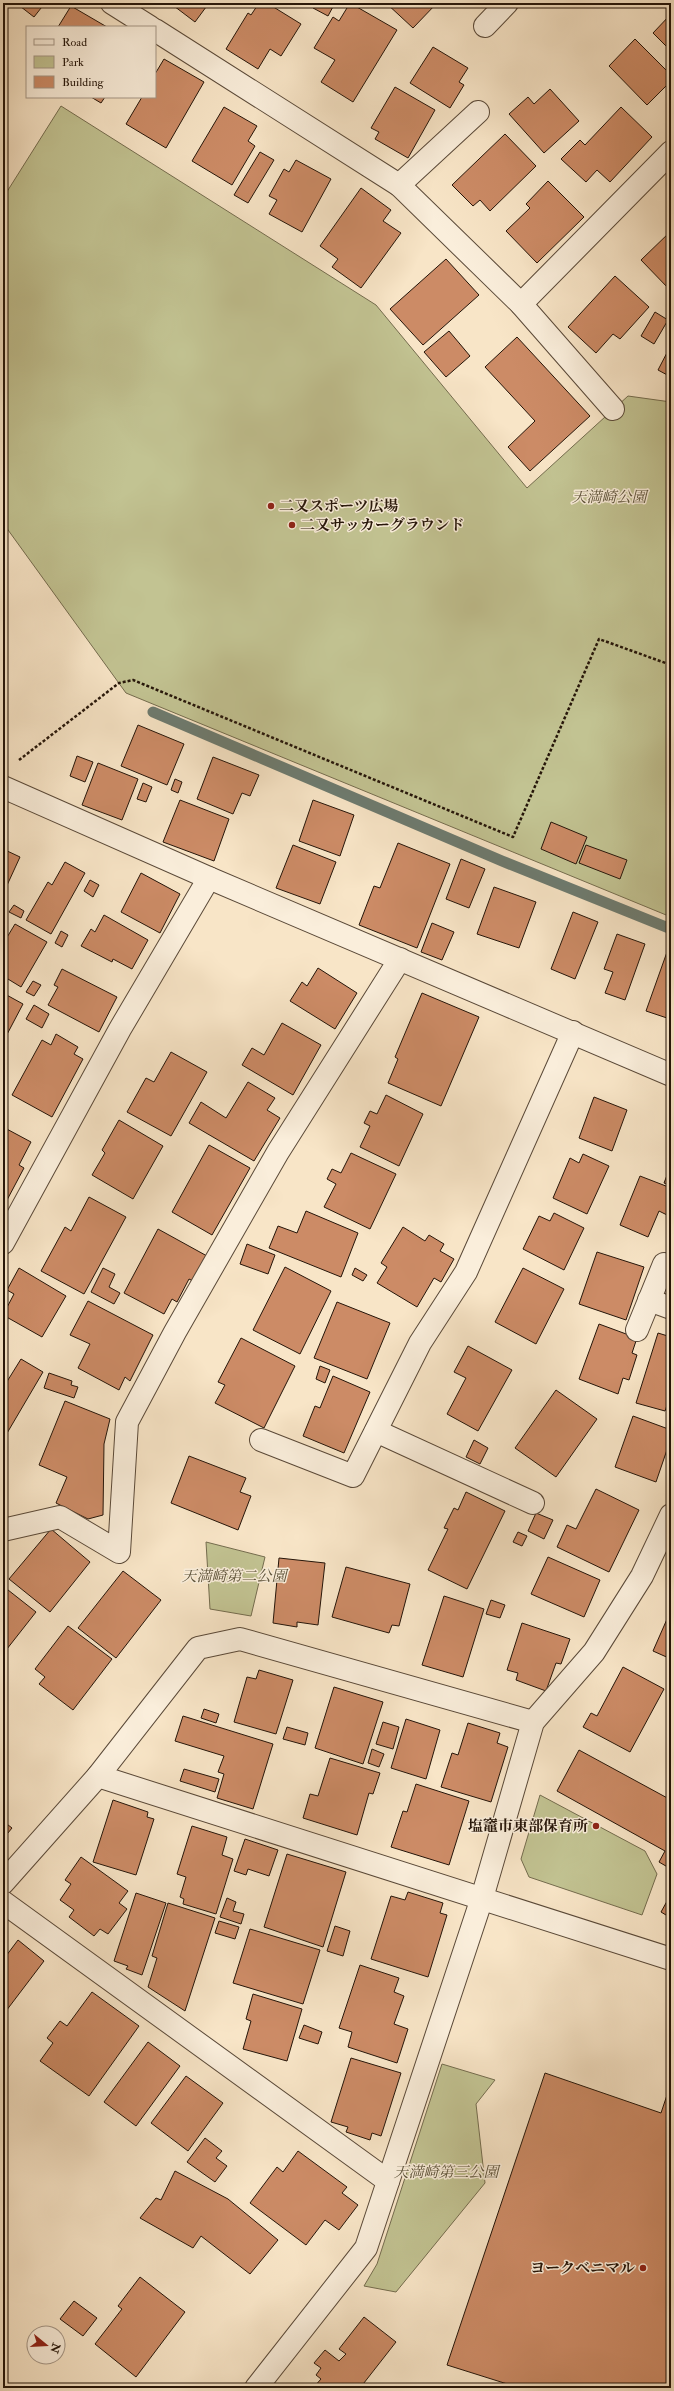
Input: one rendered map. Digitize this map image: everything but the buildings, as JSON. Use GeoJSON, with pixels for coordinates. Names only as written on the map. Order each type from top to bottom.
{"type":"FeatureCollection","features":[{"type":"Feature","properties":{"kind":"street"},"geometry":{"type":"LineString","coordinates":[[112,3],[148,26]]}},
{"type":"Feature","properties":{"kind":"street"},"geometry":{"type":"LineString","coordinates":[[485,26],[507,3]]}},
{"type":"Feature","properties":{"kind":"street"},"geometry":{"type":"LineString","coordinates":[[156,31],[399,185],[521,304],[613,409]]}},
{"type":"Feature","properties":{"kind":"street"},"geometry":{"type":"LineString","coordinates":[[399,185],[478,112]]}},
{"type":"Feature","properties":{"kind":"street"},"geometry":{"type":"LineString","coordinates":[[521,304],[671,152]]}},
{"type":"Feature","properties":{"kind":"street"},"geometry":{"type":"LineString","coordinates":[[3,787],[209,878],[671,1075]]}},
{"type":"Feature","properties":{"kind":"street"},"geometry":{"type":"LineString","coordinates":[[3,1243],[120,1029],[209,878]]}},
{"type":"Feature","properties":{"kind":"street"},"geometry":{"type":"LineString","coordinates":[[3,1530],[60,1517],[119,1552],[127,1422],[175,1332],[278,1152],[400,959]]}},
{"type":"Feature","properties":{"kind":"street"},"geometry":{"type":"LineString","coordinates":[[261,1440],[353,1476],[420,1343],[466,1272],[573,1032]]}},
{"type":"Feature","properties":{"kind":"street"},"geometry":{"type":"LineString","coordinates":[[637,1330],[664,1264]]}},
{"type":"Feature","properties":{"kind":"street"},"geometry":{"type":"LineString","coordinates":[[649,1300],[671,1308]]}},
{"type":"Feature","properties":{"kind":"street"},"geometry":{"type":"LineString","coordinates":[[376,1430],[533,1503]]}},
{"type":"Feature","properties":{"kind":"street"},"geometry":{"type":"LineString","coordinates":[[256,2388],[366,2248],[482,1898],[533,1722],[594,1652],[642,1576],[671,1515]]}},
{"type":"Feature","properties":{"kind":"street"},"geometry":{"type":"LineString","coordinates":[[3,1882],[98,1776],[198,1648],[240,1639],[533,1722]]}},
{"type":"Feature","properties":{"kind":"street"},"geometry":{"type":"LineString","coordinates":[[98,1776],[671,1959]]}},
{"type":"Feature","properties":{"kind":"street"},"geometry":{"type":"LineString","coordinates":[[3,1902],[388,2181]]}},
{"type":"Feature","properties":{"kind":"path"},"geometry":{"type":"LineString","coordinates":[[15,763],[119,683],[133,680],[513,837],[599,639],[671,665]]}},
{"type":"Feature","properties":{"kind":"green space","name":"二又スポーツ広場"},"geometry":{"type":"Polygon","coordinates":[[[61,106],[376,305],[527,488],[628,396],[671,402],[671,917],[126,693],[3,523],[3,198],[61,106]]]}},
{"type":"Feature","properties":{"kind":"green space","name":"天満崎第二公園"},"geometry":{"type":"Polygon","coordinates":[[[206,1542],[265,1557],[251,1616],[210,1609],[206,1542]]]}},
{"type":"Feature","properties":{"kind":"green space"},"geometry":{"type":"Polygon","coordinates":[[[540,1795],[645,1851],[657,1874],[642,1915],[529,1877],[521,1859],[540,1795]]]}},
{"type":"Feature","properties":{"kind":"green space","name":"天満崎第三公園"},"geometry":{"type":"Polygon","coordinates":[[[442,2064],[495,2080],[476,2104],[485,2183],[396,2292],[364,2286],[377,2264],[442,2064]]]}},
{"type":"Feature","properties":{"kind":"waterway"},"geometry":{"type":"LineString","coordinates":[[153,712],[502,861],[671,929]]}},
{"type":"Feature","properties":{"kind":"place","name":"二又スポーツ広場"},"geometry":{"type":"Point","coordinates":[271,506]}},
{"type":"Feature","properties":{"kind":"place","name":"二又サッカーグラウンド"},"geometry":{"type":"Point","coordinates":[292,525]}},
{"type":"Feature","properties":{"kind":"place","name":"塩竈市東部保育所"},"geometry":{"type":"Point","coordinates":[596,1826]}},
{"type":"Feature","properties":{"kind":"place","name":"ヨークベニマル"},"geometry":{"type":"Point","coordinates":[643,2268]}},
{"type":"Feature","properties":{"kind":"park label","name":"天満崎公園"},"geometry":{"type":"Point","coordinates":[609,497]}}]}
